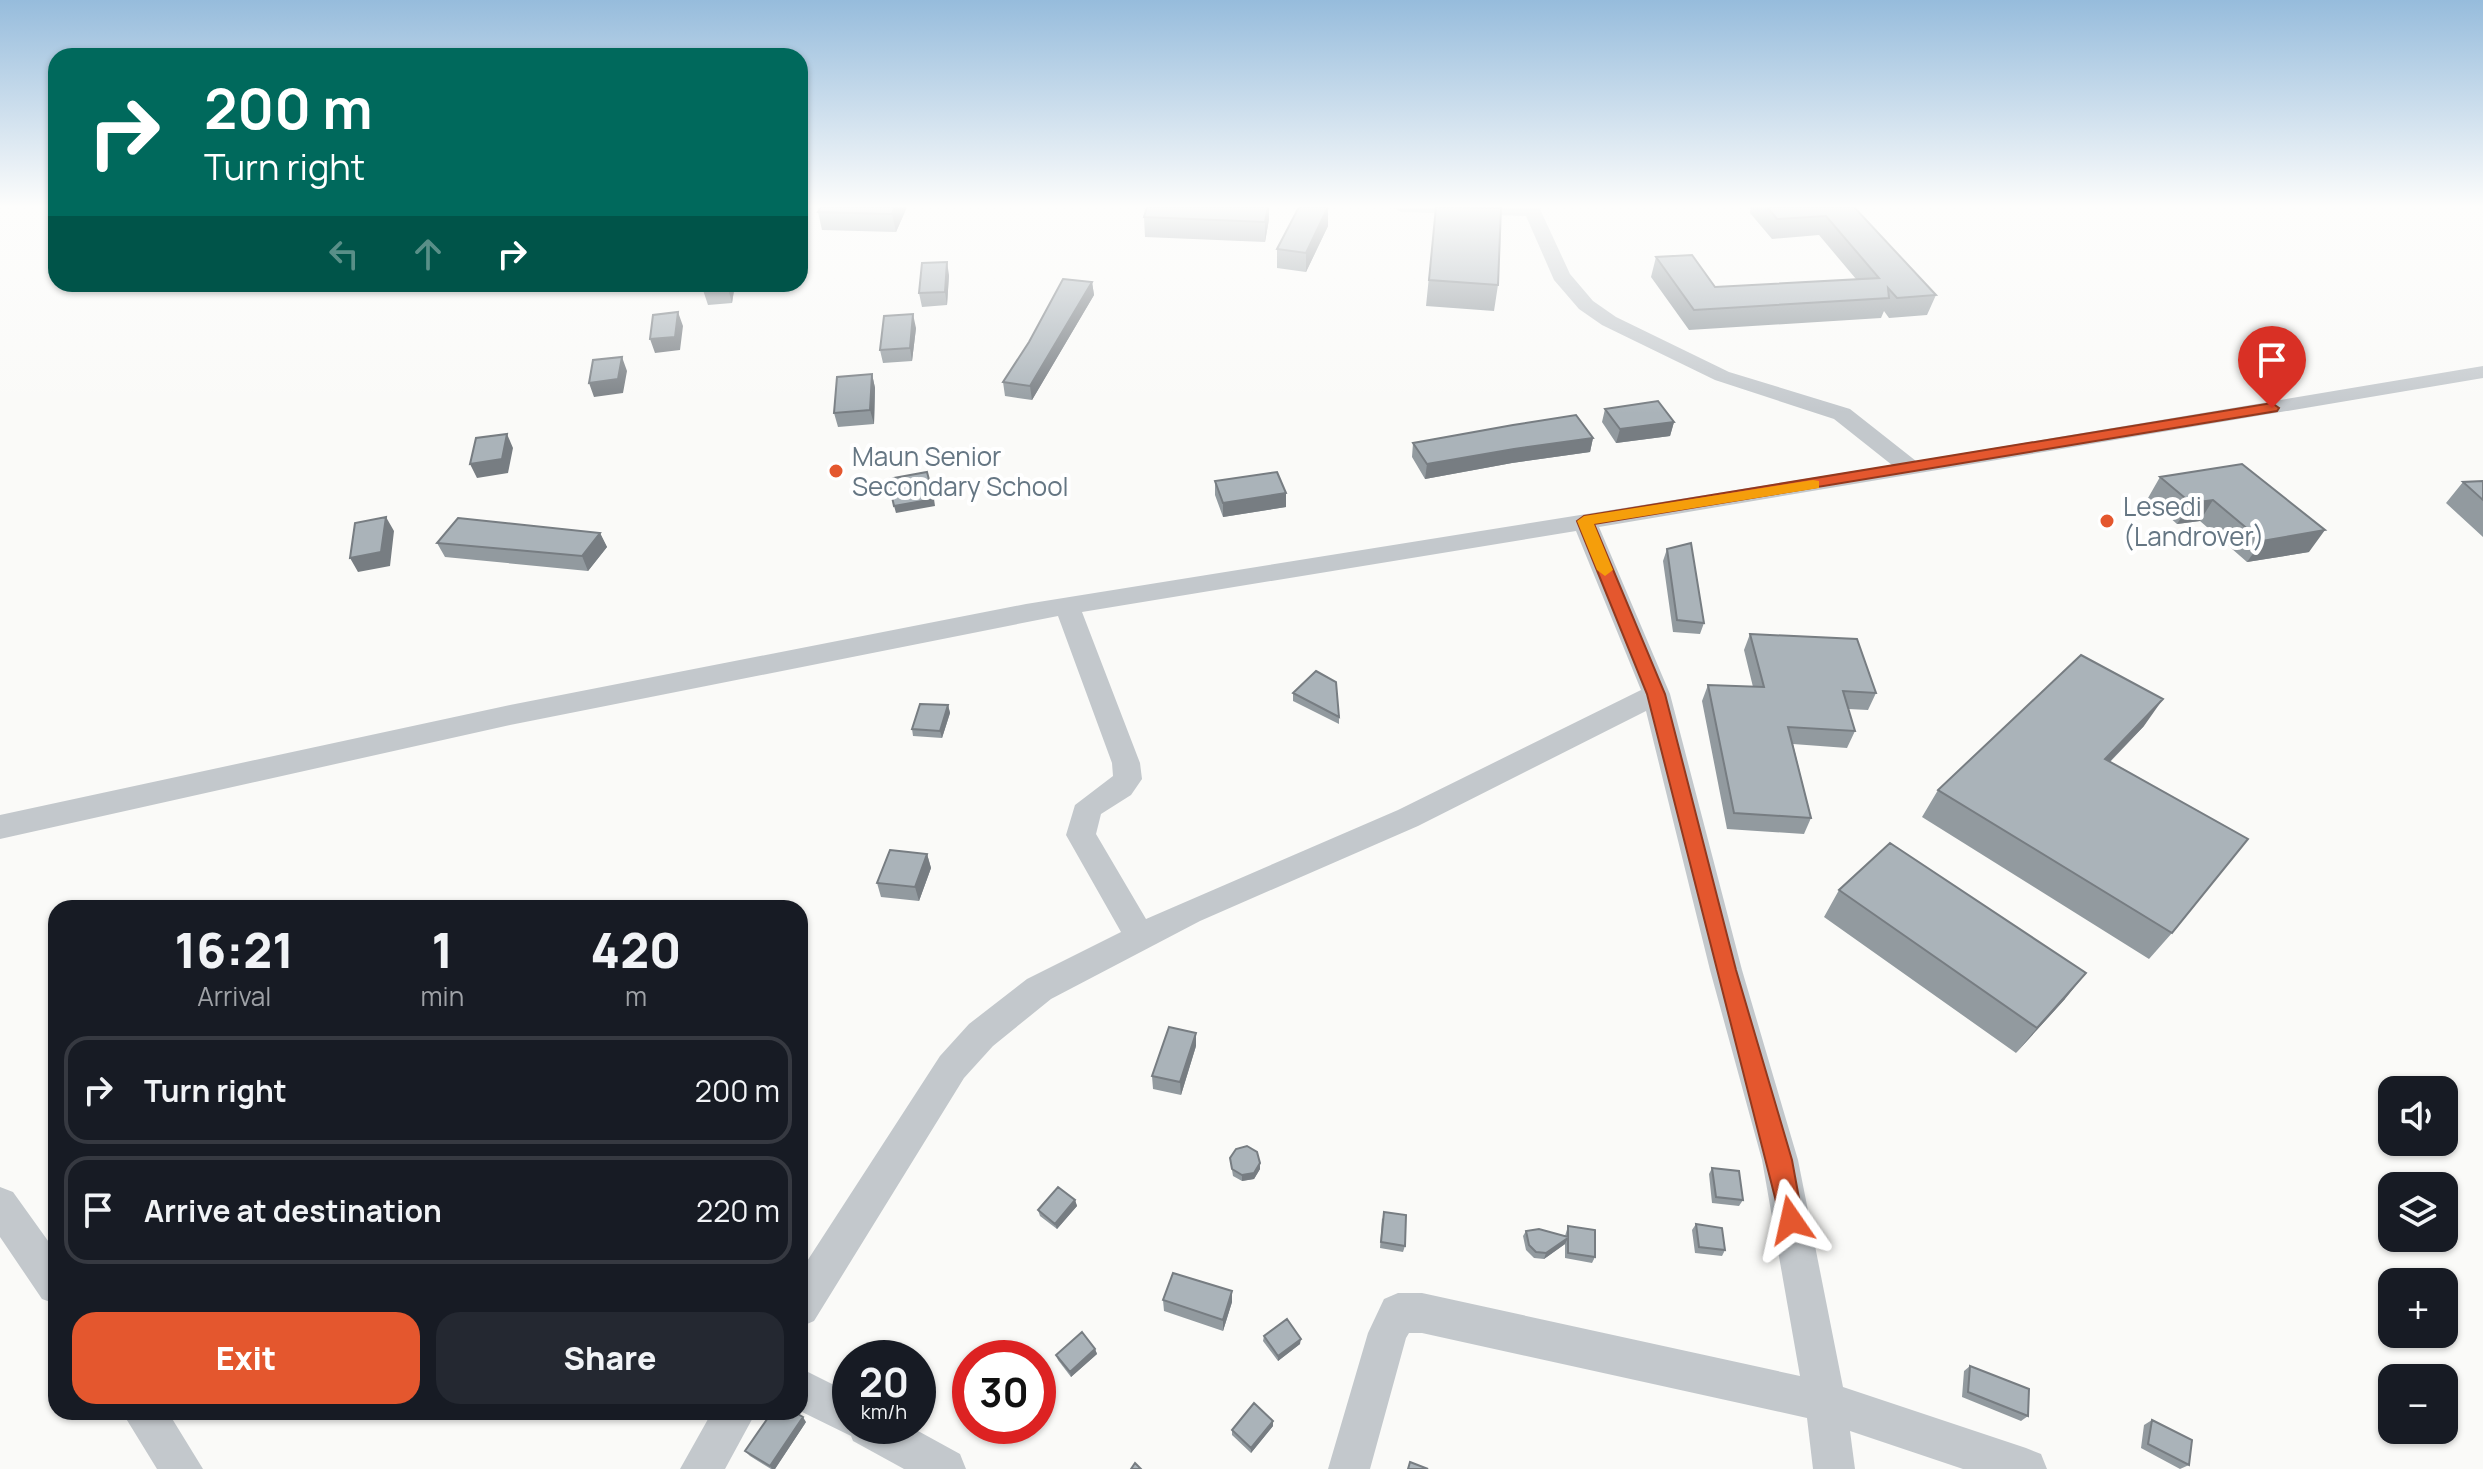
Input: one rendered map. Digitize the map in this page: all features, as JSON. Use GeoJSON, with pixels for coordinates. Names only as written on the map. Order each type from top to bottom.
{"type":"FeatureCollection","features":[{"type":"Feature","properties":{"kind":"street"},"geometry":{"type":"LineString","coordinates":[[1561,276],[1586,305],[1609,321],[1722,376],[1842,414],[1911,469]]}},
{"type":"Feature","properties":{"kind":"street"},"geometry":{"type":"LineString","coordinates":[[0,827],[510,715],[1067,606],[1911,469],[2483,372]]}},
{"type":"Feature","properties":{"kind":"street"},"geometry":{"type":"LineString","coordinates":[[1584,521],[1656,694],[1726,970],[1780,1160],[1825,1402],[1834,1469]]}},
{"type":"Feature","properties":{"kind":"street"},"geometry":{"type":"LineString","coordinates":[[1067,606],[1126,763],[1128,779],[1119,792],[1088,806],[1081,818],[1081,835],[1140,937]]}},
{"type":"Feature","properties":{"kind":"street"},"geometry":{"type":"LineString","coordinates":[[808,1294],[952,1067],[981,1035],[1039,989],[1189,912],[1408,818],[1656,694]]}},
{"type":"Feature","properties":{"kind":"street"},"geometry":{"type":"LineString","coordinates":[[0,1205],[48,1274]]}},
{"type":"Feature","properties":{"kind":"street"},"geometry":{"type":"LineString","coordinates":[[1349,1469],[1388,1333],[1398,1313],[1422,1313],[1825,1402],[2026,1469]]}},
{"type":"Feature","properties":{"kind":"street"},"geometry":{"type":"LineString","coordinates":[[808,1392],[832,1406]]}},
{"type":"Feature","properties":{"kind":"street"},"geometry":{"type":"LineString","coordinates":[[148,1420],[182,1469]]}},
{"type":"Feature","properties":{"kind":"street"},"geometry":{"type":"LineString","coordinates":[[701,1469],[730,1420]]}},
{"type":"Feature","properties":{"kind":"street"},"geometry":{"type":"LineString","coordinates":[[900,1444],[945,1469]]}},
{"type":"Feature","properties":{"kind":"building"},"geometry":{"type":"Polygon","coordinates":[[[921,276],[946,276],[945,292],[919,293],[921,276]]]}},
{"type":"Feature","properties":{"kind":"building"},"geometry":{"type":"Polygon","coordinates":[[[1429,276],[1498,276],[1498,285],[1429,280],[1429,276]]]}},
{"type":"Feature","properties":{"kind":"building"},"geometry":{"type":"Polygon","coordinates":[[[1669,276],[1707,276],[1715,287],[1879,278],[1877,276],[1918,276],[1936,295],[1897,298],[1888,288],[1889,298],[1694,310],[1669,276]]]}},
{"type":"Feature","properties":{"kind":"building"},"geometry":{"type":"Polygon","coordinates":[[[1063,279],[1092,282],[1030,386],[1003,382],[1029,342],[1063,279]]]}},
{"type":"Feature","properties":{"kind":"building"},"geometry":{"type":"Polygon","coordinates":[[[678,312],[675,337],[650,339],[653,315],[678,312]]]}},
{"type":"Feature","properties":{"kind":"building"},"geometry":{"type":"Polygon","coordinates":[[[913,314],[910,348],[880,350],[884,316],[913,314]]]}},
{"type":"Feature","properties":{"kind":"building"},"geometry":{"type":"Polygon","coordinates":[[[622,357],[618,379],[589,383],[593,360],[622,357]]]}},
{"type":"Feature","properties":{"kind":"building"},"geometry":{"type":"Polygon","coordinates":[[[872,374],[870,410],[834,413],[837,377],[872,374]]]}},
{"type":"Feature","properties":{"kind":"building"},"geometry":{"type":"Polygon","coordinates":[[[1658,401],[1674,422],[1620,429],[1605,409],[1658,401]]]}},
{"type":"Feature","properties":{"kind":"building"},"geometry":{"type":"Polygon","coordinates":[[[1576,415],[1593,438],[1427,464],[1413,443],[1513,425],[1576,415]]]}},
{"type":"Feature","properties":{"kind":"building"},"geometry":{"type":"Polygon","coordinates":[[[507,434],[502,459],[470,464],[476,438],[507,434]]]}},
{"type":"Feature","properties":{"kind":"building"},"geometry":{"type":"Polygon","coordinates":[[[2242,464],[2325,530],[2262,541],[2213,500],[2191,503],[2160,477],[2242,464]]]}},
{"type":"Feature","properties":{"kind":"building"},"geometry":{"type":"Polygon","coordinates":[[[927,472],[934,499],[894,506],[888,479],[927,472]]]}},
{"type":"Feature","properties":{"kind":"building"},"geometry":{"type":"Polygon","coordinates":[[[1277,472],[1286,493],[1223,503],[1215,481],[1277,472]]]}},
{"type":"Feature","properties":{"kind":"building"},"geometry":{"type":"Polygon","coordinates":[[[2483,481],[2483,500],[2463,482],[2483,481]]]}},
{"type":"Feature","properties":{"kind":"building"},"geometry":{"type":"Polygon","coordinates":[[[386,517],[381,552],[350,558],[355,523],[386,517]]]}},
{"type":"Feature","properties":{"kind":"building"},"geometry":{"type":"Polygon","coordinates":[[[458,518],[600,533],[582,556],[437,543],[458,518]]]}},
{"type":"Feature","properties":{"kind":"building"},"geometry":{"type":"Polygon","coordinates":[[[1691,543],[1704,623],[1677,620],[1667,549],[1691,543]]]}},
{"type":"Feature","properties":{"kind":"building"},"geometry":{"type":"Polygon","coordinates":[[[1750,634],[1857,639],[1876,693],[1843,691],[1855,731],[1788,727],[1811,818],[1734,813],[1708,685],[1764,687],[1750,634]]]}},
{"type":"Feature","properties":{"kind":"building"},"geometry":{"type":"Polygon","coordinates":[[[2081,655],[2163,699],[2105,759],[2248,839],[2172,933],[1938,790],[2081,655]]]}},
{"type":"Feature","properties":{"kind":"building"},"geometry":{"type":"Polygon","coordinates":[[[1316,671],[1336,682],[1339,717],[1293,693],[1316,671]]]}},
{"type":"Feature","properties":{"kind":"building"},"geometry":{"type":"Polygon","coordinates":[[[920,704],[948,705],[940,731],[912,729],[920,704]]]}},
{"type":"Feature","properties":{"kind":"building"},"geometry":{"type":"Polygon","coordinates":[[[1890,843],[2086,973],[2037,1028],[1839,890],[1890,843]]]}},
{"type":"Feature","properties":{"kind":"building"},"geometry":{"type":"Polygon","coordinates":[[[890,850],[927,854],[915,887],[877,883],[890,850]]]}},
{"type":"Feature","properties":{"kind":"building"},"geometry":{"type":"Polygon","coordinates":[[[1169,1027],[1196,1033],[1180,1082],[1152,1076],[1169,1027]]]}},
{"type":"Feature","properties":{"kind":"building"},"geometry":{"type":"Polygon","coordinates":[[[1247,1146],[1257,1152],[1260,1163],[1254,1173],[1242,1175],[1232,1169],[1230,1158],[1236,1149],[1247,1146]]]}},
{"type":"Feature","properties":{"kind":"building"},"geometry":{"type":"Polygon","coordinates":[[[1712,1168],[1739,1171],[1743,1200],[1716,1197],[1712,1168]]]}},
{"type":"Feature","properties":{"kind":"building"},"geometry":{"type":"Polygon","coordinates":[[[1058,1187],[1075,1200],[1055,1224],[1038,1210],[1058,1187]]]}},
{"type":"Feature","properties":{"kind":"building"},"geometry":{"type":"Polygon","coordinates":[[[1384,1212],[1406,1215],[1405,1246],[1381,1242],[1384,1212]]]}},
{"type":"Feature","properties":{"kind":"building"},"geometry":{"type":"Polygon","coordinates":[[[1696,1224],[1722,1228],[1725,1250],[1699,1247],[1696,1224]]]}},
{"type":"Feature","properties":{"kind":"building"},"geometry":{"type":"Polygon","coordinates":[[[1568,1226],[1595,1230],[1595,1257],[1568,1253],[1568,1238],[1546,1253],[1536,1252],[1529,1245],[1526,1231],[1539,1229],[1568,1237],[1568,1226]]]}},
{"type":"Feature","properties":{"kind":"building"},"geometry":{"type":"Polygon","coordinates":[[[1173,1273],[1232,1291],[1223,1320],[1163,1300],[1173,1273]]]}},
{"type":"Feature","properties":{"kind":"building"},"geometry":{"type":"Polygon","coordinates":[[[1287,1319],[1301,1339],[1278,1356],[1264,1336],[1287,1319]]]}},
{"type":"Feature","properties":{"kind":"building"},"geometry":{"type":"Polygon","coordinates":[[[1082,1332],[1095,1349],[1070,1372],[1056,1355],[1082,1332]]]}},
{"type":"Feature","properties":{"kind":"building"},"geometry":{"type":"Polygon","coordinates":[[[1970,1366],[2029,1389],[2028,1416],[1968,1392],[1970,1366]]]}},
{"type":"Feature","properties":{"kind":"building"},"geometry":{"type":"Polygon","coordinates":[[[1254,1403],[1273,1421],[1251,1448],[1232,1430],[1254,1403]]]}},
{"type":"Feature","properties":{"kind":"building"},"geometry":{"type":"Polygon","coordinates":[[[766,1420],[801,1420],[770,1466],[745,1451],[766,1420]]]}},
{"type":"Feature","properties":{"kind":"building"},"geometry":{"type":"Polygon","coordinates":[[[2152,1420],[2192,1440],[2189,1465],[2148,1444],[2152,1420]]]}},
{"type":"Feature","properties":{"kind":"building"},"geometry":{"type":"Polygon","coordinates":[[[1410,1462],[1428,1469],[1408,1469],[1410,1462]]]}},
{"type":"Feature","properties":{"kind":"slow traffic"},"geometry":{"type":"LineString","coordinates":[[1605,570],[1584,521],[1813,485]]}},
{"type":"Feature","properties":{"kind":"place","name":"Maun Senior Secondary School"},"geometry":{"type":"Point","coordinates":[836,471]}},
{"type":"Feature","properties":{"kind":"place","name":"Lesedi (Landrover)"},"geometry":{"type":"Point","coordinates":[2107,521]}},
{"type":"Feature","properties":{"kind":"route"},"geometry":{"type":"LineString","coordinates":[[1791,1220],[1780,1160],[1726,970],[1656,694],[1584,521],[2272,408]]}}]}
